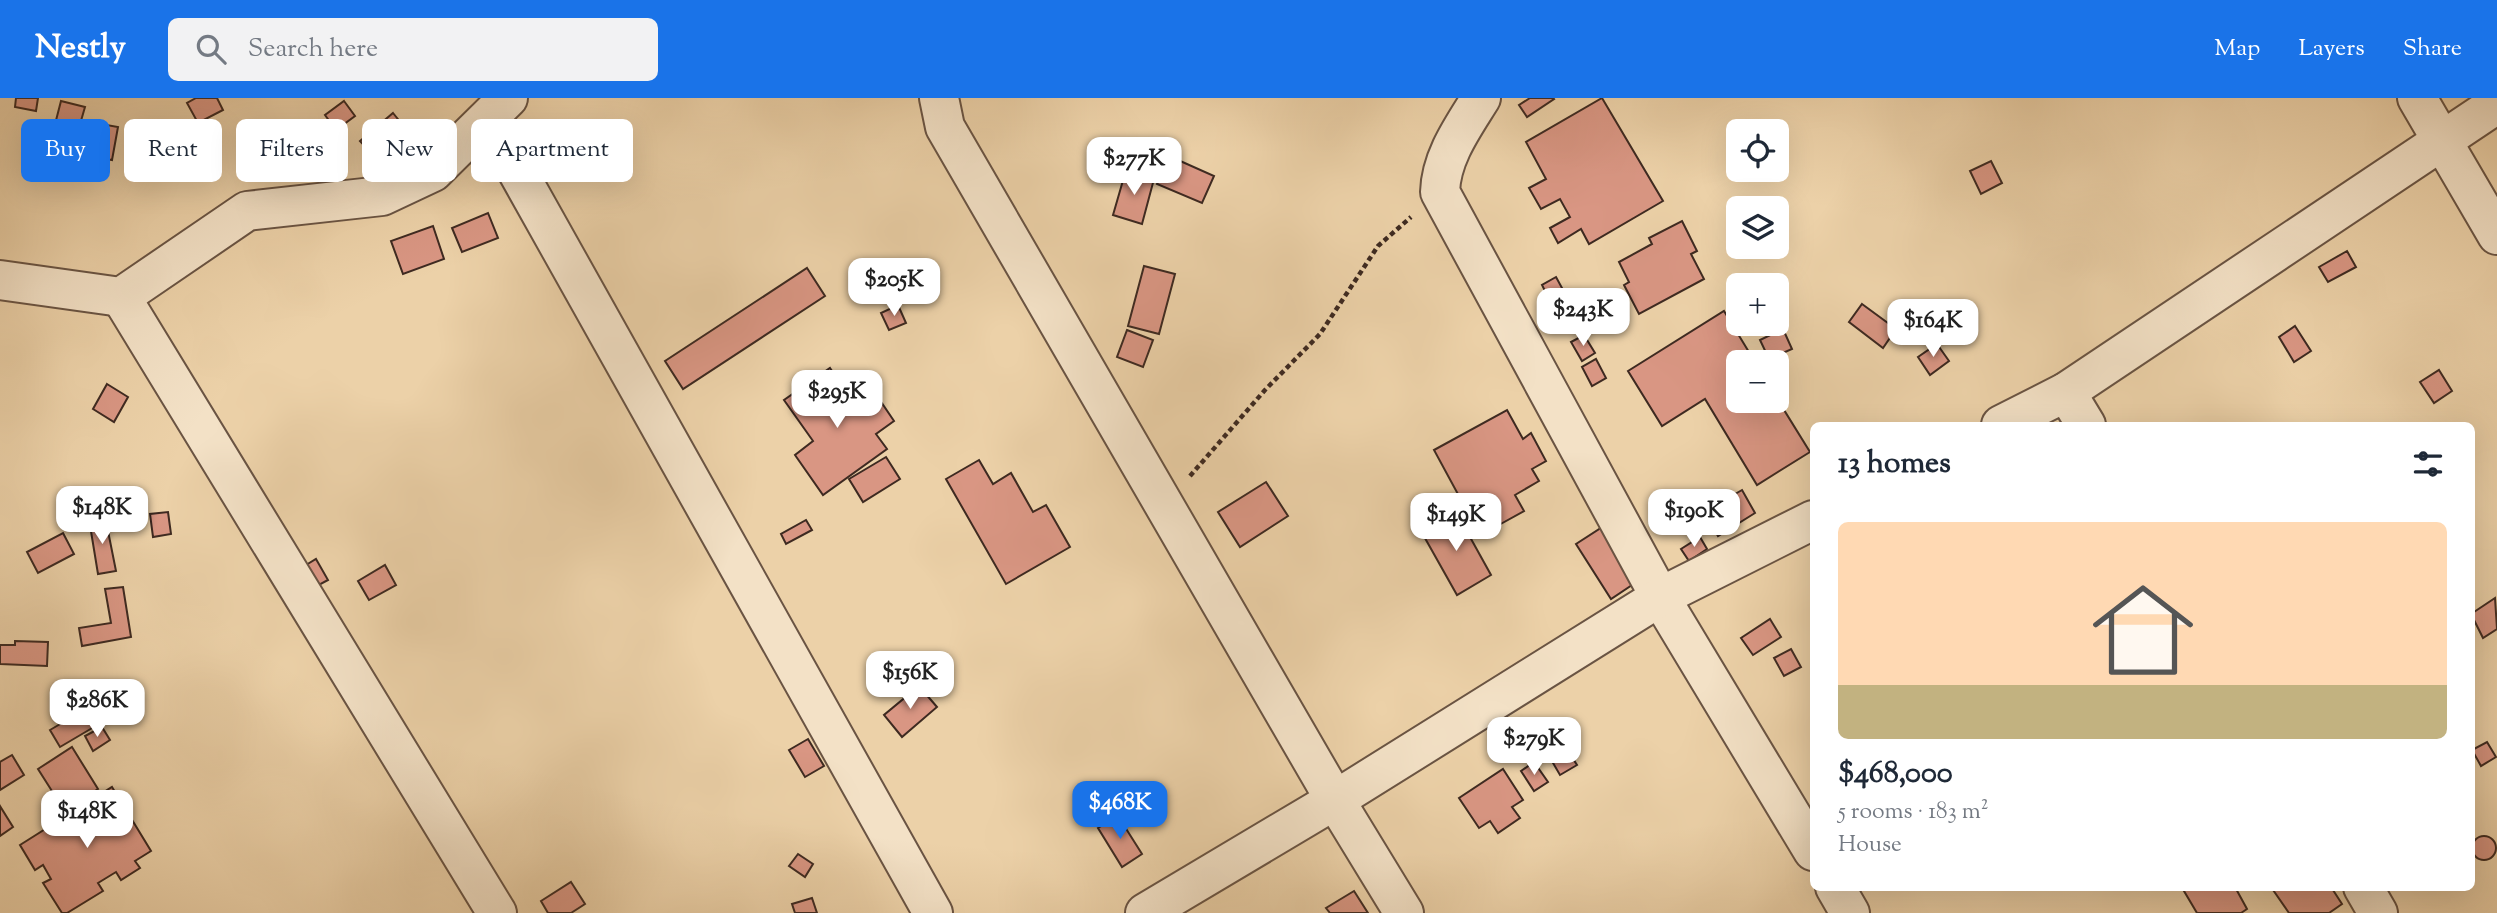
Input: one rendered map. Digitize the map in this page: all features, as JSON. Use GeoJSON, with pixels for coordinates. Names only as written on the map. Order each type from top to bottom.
{"type":"FeatureCollection","features":[{"type":"Feature","properties":{"kind":"street"},"geometry":{"type":"LineString","coordinates":[[939,98],[945,127],[1335,800],[1404,913]]}},
{"type":"Feature","properties":{"kind":"street"},"geometry":{"type":"LineString","coordinates":[[1480,98],[1459,132],[1440,174],[1440,191],[1660,597],[1810,846]]}},
{"type":"Feature","properties":{"kind":"street"},"geometry":{"type":"LineString","coordinates":[[2417,98],[2497,235]]}},
{"type":"Feature","properties":{"kind":"street"},"geometry":{"type":"LineString","coordinates":[[2007,422],[2066,392],[2497,104]]}},
{"type":"Feature","properties":{"kind":"street"},"geometry":{"type":"LineString","coordinates":[[0,280],[121,297],[247,211],[382,196],[433,172],[498,108],[933,913]]}},
{"type":"Feature","properties":{"kind":"street"},"geometry":{"type":"LineString","coordinates":[[121,297],[496,913]]}},
{"type":"Feature","properties":{"kind":"street"},"geometry":{"type":"LineString","coordinates":[[2066,392],[2084,422]]}},
{"type":"Feature","properties":{"kind":"street"},"geometry":{"type":"LineString","coordinates":[[1145,913],[1335,800],[1660,597],[1810,522]]}},
{"type":"Feature","properties":{"kind":"street"},"geometry":{"type":"LineString","coordinates":[[1837,891],[1850,913]]}},
{"type":"Feature","properties":{"kind":"street"},"geometry":{"type":"LineString","coordinates":[[2364,891],[2378,913]]}},
{"type":"Feature","properties":{"kind":"path"},"geometry":{"type":"LineString","coordinates":[[1171,516],[1189,477],[1265,390],[1320,334],[1378,246],[1440,191]]}},
{"type":"Feature","properties":{"kind":"building"},"geometry":{"type":"Polygon","coordinates":[[[16,98],[38,98],[36,111],[15,107],[16,98]]]}},
{"type":"Feature","properties":{"kind":"building"},"geometry":{"type":"Polygon","coordinates":[[[196,98],[217,98],[223,110],[206,119],[196,119],[187,103],[196,98]]]}},
{"type":"Feature","properties":{"kind":"building"},"geometry":{"type":"Polygon","coordinates":[[[1530,98],[1554,99],[1527,117],[1519,105],[1530,98]]]}},
{"type":"Feature","properties":{"kind":"building"},"geometry":{"type":"Polygon","coordinates":[[[1602,98],[1663,201],[1589,244],[1581,229],[1558,243],[1550,228],[1570,217],[1560,199],[1541,209],[1529,188],[1546,179],[1526,142],[1602,98]]]}},
{"type":"Feature","properties":{"kind":"building"},"geometry":{"type":"Polygon","coordinates":[[[61,101],[85,107],[82,119],[56,119],[61,101]]]}},
{"type":"Feature","properties":{"kind":"building"},"geometry":{"type":"Polygon","coordinates":[[[344,101],[355,116],[348,121],[348,119],[328,119],[325,115],[344,101]]]}},
{"type":"Feature","properties":{"kind":"building"},"geometry":{"type":"Polygon","coordinates":[[[393,113],[398,119],[386,119],[393,113]]]}},
{"type":"Feature","properties":{"kind":"building"},"geometry":{"type":"Polygon","coordinates":[[[110,126],[118,127],[110,160],[110,126]]]}},
{"type":"Feature","properties":{"kind":"building"},"geometry":{"type":"Polygon","coordinates":[[[1169,156],[1214,176],[1202,203],[1157,184],[1169,156]]]}},
{"type":"Feature","properties":{"kind":"building"},"geometry":{"type":"Polygon","coordinates":[[[1991,161],[2002,183],[1981,194],[1970,171],[1991,161]]]}},
{"type":"Feature","properties":{"kind":"building"},"geometry":{"type":"Polygon","coordinates":[[[1126,170],[1154,179],[1142,224],[1113,215],[1126,170]]]}},
{"type":"Feature","properties":{"kind":"building"},"geometry":{"type":"Polygon","coordinates":[[[488,213],[498,238],[462,252],[452,228],[488,213]]]}},
{"type":"Feature","properties":{"kind":"building"},"geometry":{"type":"Polygon","coordinates":[[[1682,221],[1697,251],[1691,254],[1704,279],[1639,314],[1624,285],[1629,282],[1619,262],[1652,244],[1649,238],[1682,221]]]}},
{"type":"Feature","properties":{"kind":"building"},"geometry":{"type":"Polygon","coordinates":[[[433,226],[444,259],[403,274],[391,241],[433,226]]]}},
{"type":"Feature","properties":{"kind":"building"},"geometry":{"type":"Polygon","coordinates":[[[2347,251],[2356,267],[2328,282],[2319,267],[2347,251]]]}},
{"type":"Feature","properties":{"kind":"building"},"geometry":{"type":"Polygon","coordinates":[[[1144,266],[1175,274],[1159,334],[1128,326],[1144,266]]]}},
{"type":"Feature","properties":{"kind":"building"},"geometry":{"type":"Polygon","coordinates":[[[807,268],[825,296],[683,389],[665,361],[807,268]]]}},
{"type":"Feature","properties":{"kind":"building"},"geometry":{"type":"Polygon","coordinates":[[[1556,277],[1568,299],[1553,307],[1542,285],[1556,277]]]}},
{"type":"Feature","properties":{"kind":"building"},"geometry":{"type":"Polygon","coordinates":[[[1862,304],[1896,329],[1883,348],[1849,322],[1862,304]]]}},
{"type":"Feature","properties":{"kind":"building"},"geometry":{"type":"Polygon","coordinates":[[[898,305],[906,323],[889,330],[881,313],[898,305]]]}},
{"type":"Feature","properties":{"kind":"building"},"geometry":{"type":"Polygon","coordinates":[[[1724,311],[1726,336],[1739,336],[1748,350],[1726,350],[1726,413],[1786,413],[1810,452],[1757,485],[1705,399],[1662,426],[1628,371],[1724,311]]]}},
{"type":"Feature","properties":{"kind":"building"},"geometry":{"type":"Polygon","coordinates":[[[2295,326],[2311,351],[2294,362],[2279,337],[2295,326]]]}},
{"type":"Feature","properties":{"kind":"building"},"geometry":{"type":"Polygon","coordinates":[[[1127,330],[1153,340],[1143,367],[1117,357],[1127,330]]]}},
{"type":"Feature","properties":{"kind":"building"},"geometry":{"type":"Polygon","coordinates":[[[1584,335],[1595,353],[1582,361],[1571,342],[1584,335]]]}},
{"type":"Feature","properties":{"kind":"building"},"geometry":{"type":"Polygon","coordinates":[[[1768,336],[1786,336],[1792,349],[1765,350],[1760,340],[1768,336]]]}},
{"type":"Feature","properties":{"kind":"building"},"geometry":{"type":"Polygon","coordinates":[[[1937,344],[1949,361],[1930,375],[1918,357],[1937,344]]]}},
{"type":"Feature","properties":{"kind":"building"},"geometry":{"type":"Polygon","coordinates":[[[1596,359],[1606,378],[1592,386],[1582,367],[1596,359]]]}},
{"type":"Feature","properties":{"kind":"building"},"geometry":{"type":"Polygon","coordinates":[[[830,368],[856,406],[875,393],[894,421],[876,434],[887,449],[823,495],[795,455],[813,441],[784,400],[830,368]]]}},
{"type":"Feature","properties":{"kind":"building"},"geometry":{"type":"Polygon","coordinates":[[[2439,370],[2452,391],[2434,403],[2420,382],[2439,370]]]}},
{"type":"Feature","properties":{"kind":"building"},"geometry":{"type":"Polygon","coordinates":[[[107,384],[128,397],[114,422],[93,409],[107,384]]]}},
{"type":"Feature","properties":{"kind":"building"},"geometry":{"type":"Polygon","coordinates":[[[1507,410],[1523,439],[1531,433],[1546,461],[1532,469],[1539,481],[1515,495],[1524,511],[1497,526],[1483,500],[1466,509],[1434,450],[1507,410]]]}},
{"type":"Feature","properties":{"kind":"building"},"geometry":{"type":"Polygon","coordinates":[[[886,457],[900,479],[863,502],[849,479],[886,457]]]}},
{"type":"Feature","properties":{"kind":"building"},"geometry":{"type":"Polygon","coordinates":[[[979,460],[993,484],[1011,473],[1033,512],[1046,505],[1070,547],[1006,584],[946,479],[979,460]]]}},
{"type":"Feature","properties":{"kind":"building"},"geometry":{"type":"Polygon","coordinates":[[[1266,482],[1288,516],[1240,547],[1218,512],[1266,482]]]}},
{"type":"Feature","properties":{"kind":"building"},"geometry":{"type":"Polygon","coordinates":[[[1742,490],[1755,513],[1718,536],[1704,512],[1742,490]]]}},
{"type":"Feature","properties":{"kind":"building"},"geometry":{"type":"Polygon","coordinates":[[[131,509],[132,529],[111,531],[110,510],[131,509]]]}},
{"type":"Feature","properties":{"kind":"building"},"geometry":{"type":"Polygon","coordinates":[[[1455,510],[1491,575],[1457,595],[1421,531],[1455,510]]]}},
{"type":"Feature","properties":{"kind":"building"},"geometry":{"type":"Polygon","coordinates":[[[168,512],[171,534],[153,537],[150,514],[168,512]]]}},
{"type":"Feature","properties":{"kind":"building"},"geometry":{"type":"Polygon","coordinates":[[[105,516],[116,571],[98,574],[89,519],[105,516]]]}},
{"type":"Feature","properties":{"kind":"building"},"geometry":{"type":"Polygon","coordinates":[[[806,520],[812,530],[786,544],[781,534],[806,520]]]}},
{"type":"Feature","properties":{"kind":"building"},"geometry":{"type":"Polygon","coordinates":[[[1604,526],[1638,581],[1611,599],[1576,544],[1604,526]]]}},
{"type":"Feature","properties":{"kind":"building"},"geometry":{"type":"Polygon","coordinates":[[[63,533],[74,554],[38,573],[27,552],[63,533]]]}},
{"type":"Feature","properties":{"kind":"building"},"geometry":{"type":"Polygon","coordinates":[[[1700,537],[1707,549],[1689,561],[1681,549],[1700,537]]]}},
{"type":"Feature","properties":{"kind":"building"},"geometry":{"type":"Polygon","coordinates":[[[316,559],[328,580],[317,586],[306,565],[316,559]]]}},
{"type":"Feature","properties":{"kind":"building"},"geometry":{"type":"Polygon","coordinates":[[[385,565],[396,585],[369,600],[358,581],[385,565]]]}},
{"type":"Feature","properties":{"kind":"building"},"geometry":{"type":"Polygon","coordinates":[[[123,587],[131,637],[82,646],[79,628],[111,623],[105,589],[123,587]]]}},
{"type":"Feature","properties":{"kind":"building"},"geometry":{"type":"Polygon","coordinates":[[[2495,598],[2497,629],[2483,638],[2475,622],[2475,611],[2495,598]]]}},
{"type":"Feature","properties":{"kind":"building"},"geometry":{"type":"Polygon","coordinates":[[[1770,619],[1781,637],[1753,655],[1741,638],[1770,619]]]}},
{"type":"Feature","properties":{"kind":"building"},"geometry":{"type":"Polygon","coordinates":[[[15,641],[48,642],[47,666],[0,664],[0,645],[15,645],[15,641]]]}},
{"type":"Feature","properties":{"kind":"building"},"geometry":{"type":"Polygon","coordinates":[[[1791,649],[1801,667],[1784,676],[1774,658],[1791,649]]]}},
{"type":"Feature","properties":{"kind":"building"},"geometry":{"type":"Polygon","coordinates":[[[919,686],[937,707],[902,737],[884,715],[919,686]]]}},
{"type":"Feature","properties":{"kind":"building"},"geometry":{"type":"Polygon","coordinates":[[[89,707],[99,724],[60,747],[50,730],[89,707]]]}},
{"type":"Feature","properties":{"kind":"building"},"geometry":{"type":"Polygon","coordinates":[[[102,727],[110,740],[93,751],[85,736],[102,727]]]}},
{"type":"Feature","properties":{"kind":"building"},"geometry":{"type":"Polygon","coordinates":[[[808,739],[824,766],[805,777],[789,750],[808,739]]]}},
{"type":"Feature","properties":{"kind":"building"},"geometry":{"type":"Polygon","coordinates":[[[2487,742],[2496,757],[2481,766],[2475,755],[2475,748],[2487,742]]]}},
{"type":"Feature","properties":{"kind":"building"},"geometry":{"type":"Polygon","coordinates":[[[1565,746],[1577,765],[1560,775],[1549,756],[1565,746]]]}},
{"type":"Feature","properties":{"kind":"building"},"geometry":{"type":"Polygon","coordinates":[[[72,747],[98,789],[64,810],[38,769],[72,747]]]}},
{"type":"Feature","properties":{"kind":"building"},"geometry":{"type":"Polygon","coordinates":[[[12,755],[24,775],[0,790],[0,762],[12,755]]]}},
{"type":"Feature","properties":{"kind":"building"},"geometry":{"type":"Polygon","coordinates":[[[1534,762],[1548,782],[1534,791],[1521,771],[1534,762]]]}},
{"type":"Feature","properties":{"kind":"building"},"geometry":{"type":"Polygon","coordinates":[[[1503,769],[1523,800],[1512,807],[1520,818],[1498,833],[1490,821],[1479,828],[1459,798],[1503,769]]]}},
{"type":"Feature","properties":{"kind":"building"},"geometry":{"type":"Polygon","coordinates":[[[112,787],[151,851],[135,861],[140,868],[121,880],[116,872],[98,883],[103,891],[67,913],[62,913],[43,883],[51,879],[43,865],[35,870],[20,845],[112,787]]]}},
{"type":"Feature","properties":{"kind":"building"},"geometry":{"type":"Polygon","coordinates":[[[0,806],[13,827],[0,836],[0,806]]]}},
{"type":"Feature","properties":{"kind":"building"},"geometry":{"type":"Polygon","coordinates":[[[1118,816],[1142,854],[1122,867],[1098,828],[1118,816]]]}},
{"type":"Feature","properties":{"kind":"building"},"geometry":{"type":"Polygon","coordinates":[[[2489,837],[2495,843],[2493,857],[2484,860],[2475,857],[2475,839],[2489,837]]]}},
{"type":"Feature","properties":{"kind":"building"},"geometry":{"type":"Polygon","coordinates":[[[798,854],[813,864],[805,877],[789,866],[798,854]]]}},
{"type":"Feature","properties":{"kind":"building"},"geometry":{"type":"Polygon","coordinates":[[[571,882],[585,904],[571,913],[548,913],[541,901],[571,882]]]}},
{"type":"Feature","properties":{"kind":"building"},"geometry":{"type":"Polygon","coordinates":[[[1354,891],[1368,913],[1330,913],[1326,908],[1354,891]]]}},
{"type":"Feature","properties":{"kind":"building"},"geometry":{"type":"Polygon","coordinates":[[[2184,891],[2237,891],[2247,909],[2241,913],[2197,913],[2184,891]]]}},
{"type":"Feature","properties":{"kind":"building"},"geometry":{"type":"Polygon","coordinates":[[[2274,891],[2334,891],[2342,904],[2329,913],[2289,913],[2274,891]]]}},
{"type":"Feature","properties":{"kind":"building"},"geometry":{"type":"Polygon","coordinates":[[[812,898],[817,913],[795,913],[792,904],[812,898]]]}}]}
